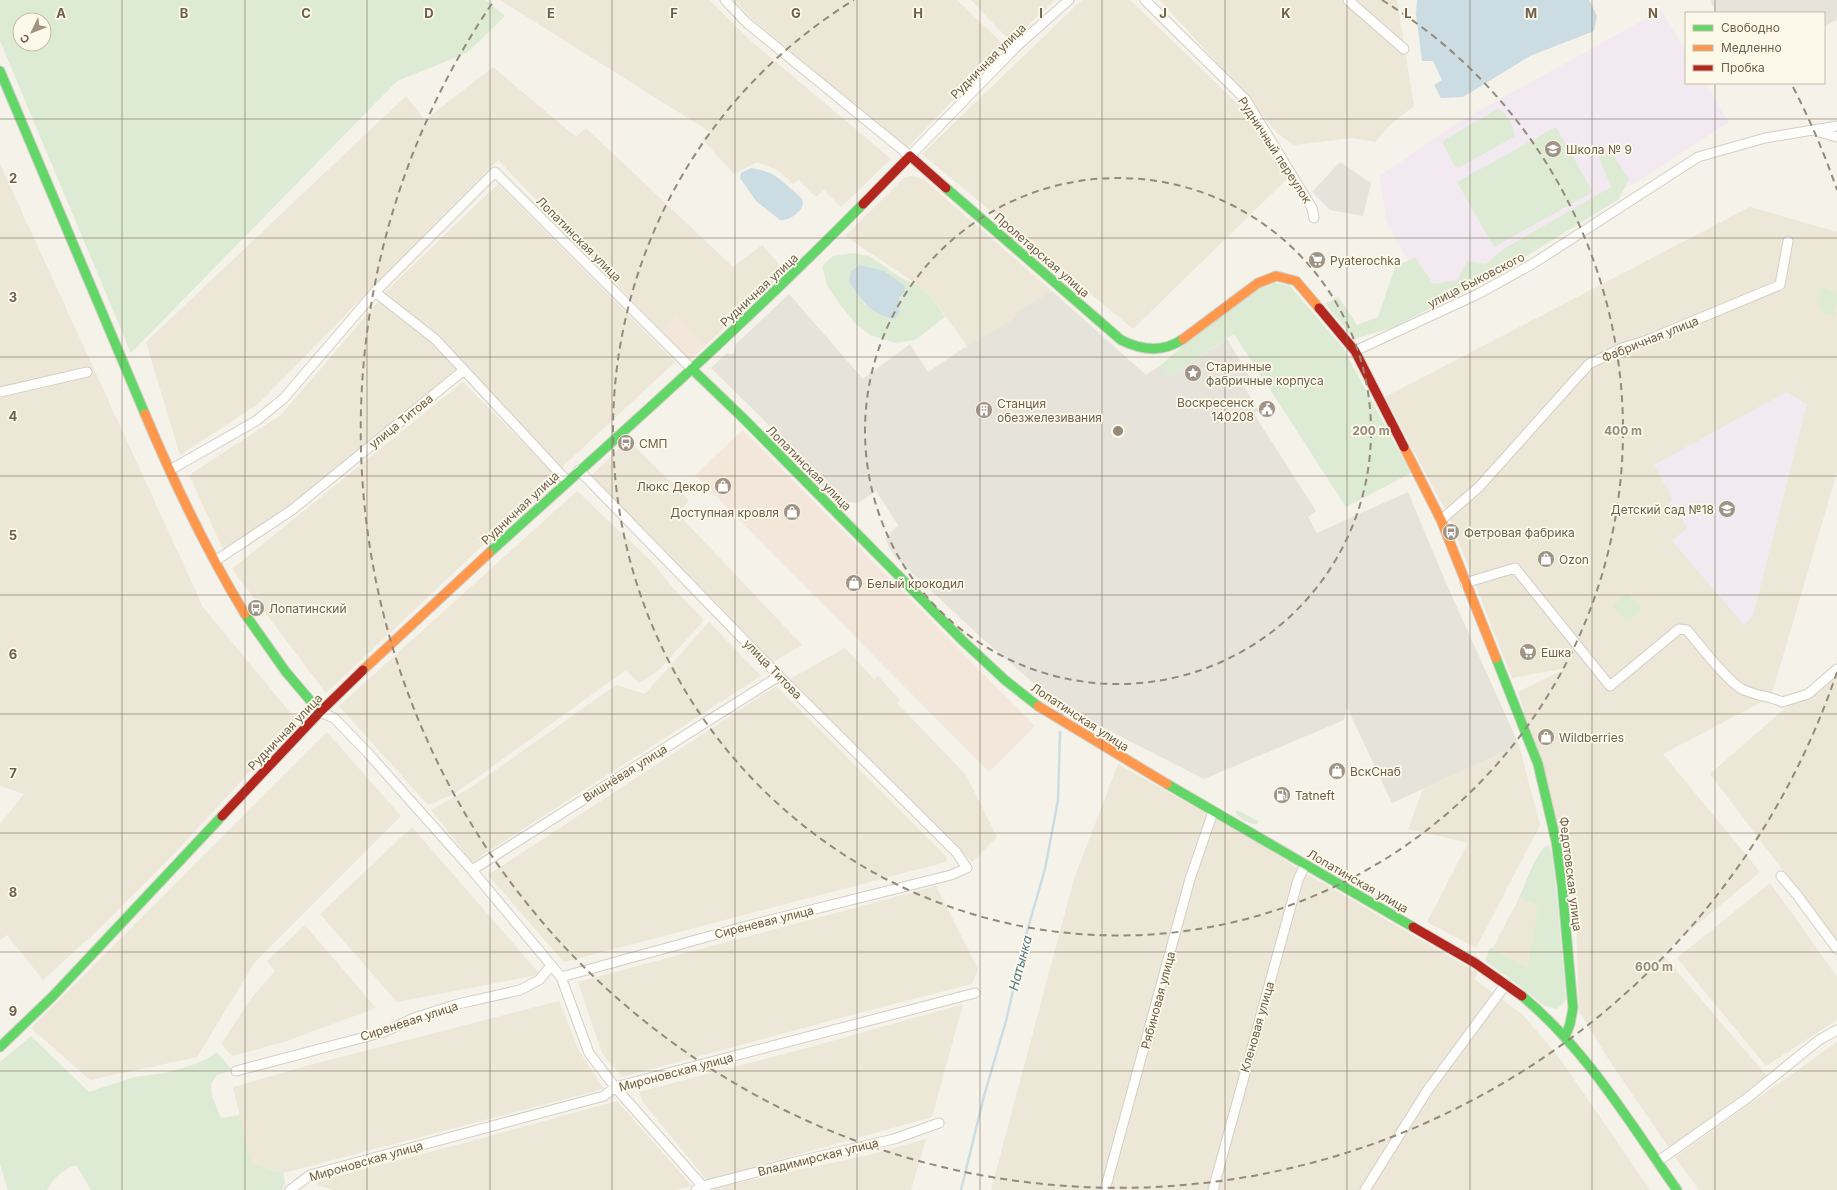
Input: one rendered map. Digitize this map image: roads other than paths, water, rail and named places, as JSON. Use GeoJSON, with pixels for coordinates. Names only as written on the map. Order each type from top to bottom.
{"type":"FeatureCollection","features":[{"type":"Feature","properties":{"kind":"main road"},"geometry":{"type":"LineString","coordinates":[[0,71],[142,408],[170,470],[215,561],[237,601],[286,674],[320,712]]}},
{"type":"Feature","properties":{"kind":"main road","name":"Пролетарская улица"},"geometry":{"type":"LineString","coordinates":[[910,156],[1121,340],[1135,348],[1148,350],[1163,349],[1177,343],[1258,283],[1276,276],[1296,281],[1355,351]]}},
{"type":"Feature","properties":{"kind":"main road","name":"Рудничная улица"},"geometry":{"type":"LineString","coordinates":[[0,1048],[53,996],[320,712],[382,651],[579,470],[692,369],[802,266],[910,156]]}},
{"type":"Feature","properties":{"kind":"main road"},"geometry":{"type":"LineString","coordinates":[[1355,351],[1441,520],[1466,583]]}},
{"type":"Feature","properties":{"kind":"main road","name":"Лопатинская улица"},"geometry":{"type":"LineString","coordinates":[[692,369],[744,419],[963,641],[1005,680],[1057,720],[1213,812],[1433,938],[1506,984]]}},
{"type":"Feature","properties":{"kind":"main road","name":"Федотовская улица"},"geometry":{"type":"LineString","coordinates":[[1466,583],[1538,764],[1551,812],[1562,885],[1573,1008],[1570,1024],[1565,1037]]}},
{"type":"Feature","properties":{"kind":"main road"},"geometry":{"type":"LineString","coordinates":[[1506,984],[1527,999],[1565,1037],[1599,1080],[1677,1190]]}},
{"type":"Feature","properties":{"kind":"street","name":"Пролетарская улица"},"geometry":{"type":"LineString","coordinates":[[725,0],[746,23],[910,156]]}},
{"type":"Feature","properties":{"kind":"street","name":"Рудничная улица"},"geometry":{"type":"LineString","coordinates":[[910,156],[1016,47],[1069,0]]}},
{"type":"Feature","properties":{"kind":"street","name":"Рудничный переулок"},"geometry":{"type":"LineString","coordinates":[[1145,0],[1246,100],[1312,208],[1314,218]]}},
{"type":"Feature","properties":{"kind":"street"},"geometry":{"type":"LineString","coordinates":[[1348,0],[1404,49]]}},
{"type":"Feature","properties":{"kind":"street","name":"улица Быковского"},"geometry":{"type":"LineString","coordinates":[[1355,351],[1478,294],[1534,263],[1698,157],[1765,138],[1837,126]]}},
{"type":"Feature","properties":{"kind":"street"},"geometry":{"type":"LineString","coordinates":[[1813,130],[1837,137]]}},
{"type":"Feature","properties":{"kind":"street","name":"Лопатинская улица"},"geometry":{"type":"LineString","coordinates":[[170,470],[256,421],[284,398],[375,292],[495,172],[692,369]]}},
{"type":"Feature","properties":{"kind":"street","name":"Фабричная улица"},"geometry":{"type":"LineString","coordinates":[[1441,520],[1479,487],[1589,364],[1622,348],[1645,341],[1780,285],[1788,240]]}},
{"type":"Feature","properties":{"kind":"street"},"geometry":{"type":"LineString","coordinates":[[375,292],[435,339],[567,481]]}},
{"type":"Feature","properties":{"kind":"street","name":"улица Титова"},"geometry":{"type":"LineString","coordinates":[[215,561],[292,510],[464,370]]}},
{"type":"Feature","properties":{"kind":"street"},"geometry":{"type":"LineString","coordinates":[[0,392],[87,372]]}},
{"type":"Feature","properties":{"kind":"street","name":"улица Титова"},"geometry":{"type":"LineString","coordinates":[[579,470],[779,676],[956,852],[967,868]]}},
{"type":"Feature","properties":{"kind":"street"},"geometry":{"type":"LineString","coordinates":[[1466,583],[1515,568],[1610,686],[1679,629],[1687,630],[1725,673],[1743,690],[1771,697],[1782,702],[1808,694],[1837,669]]}},
{"type":"Feature","properties":{"kind":"street","name":"Вишнёвая улица"},"geometry":{"type":"LineString","coordinates":[[472,870],[779,676]]}},
{"type":"Feature","properties":{"kind":"street"},"geometry":{"type":"LineString","coordinates":[[320,712],[334,718],[367,752],[472,870],[561,977],[589,1052],[616,1087],[702,1189]]}},
{"type":"Feature","properties":{"kind":"street","name":"Рябиновая улица"},"geometry":{"type":"LineString","coordinates":[[1106,1190],[1188,886],[1213,812]]}},
{"type":"Feature","properties":{"kind":"street","name":"Кленовая улица"},"geometry":{"type":"LineString","coordinates":[[1213,1190],[1298,880],[1305,865]]}},
{"type":"Feature","properties":{"kind":"street","name":"Сиреневая улица"},"geometry":{"type":"LineString","coordinates":[[561,977],[743,926],[951,874],[967,868]]}},
{"type":"Feature","properties":{"kind":"street"},"geometry":{"type":"LineString","coordinates":[[1781,876],[1837,949]]}},
{"type":"Feature","properties":{"kind":"street","name":"Сиреневая улица"},"geometry":{"type":"LineString","coordinates":[[236,1071],[384,1032],[414,1018],[458,1004],[520,990],[539,980],[551,966]]}},
{"type":"Feature","properties":{"kind":"street"},"geometry":{"type":"LineString","coordinates":[[1365,1190],[1427,1091],[1506,984]]}},
{"type":"Feature","properties":{"kind":"street","name":"Мироновская улица"},"geometry":{"type":"LineString","coordinates":[[290,1190],[303,1179],[315,1173],[604,1096],[616,1087],[975,993]]}},
{"type":"Feature","properties":{"kind":"street"},"geometry":{"type":"LineString","coordinates":[[1657,1162],[1746,1099],[1819,1040],[1837,1030]]}},
{"type":"Feature","properties":{"kind":"street","name":"Владимирская улица"},"geometry":{"type":"LineString","coordinates":[[702,1189],[791,1163],[894,1139],[925,1129],[939,1122]]}},
{"type":"Feature","properties":{"kind":"waterway","name":"Натынка"},"geometry":{"type":"LineString","coordinates":[[961,1190],[984,1096],[1006,1021],[1026,935],[1045,869],[1058,800],[1060,732]]}},
{"type":"Feature","properties":{"kind":"place","name":"Школа № 9"},"geometry":{"type":"Point","coordinates":[1553,149]}},
{"type":"Feature","properties":{"kind":"place","name":"Pyaterochka"},"geometry":{"type":"Point","coordinates":[1317,260]}},
{"type":"Feature","properties":{"kind":"place","name":"Старинные фабричные корпуса"},"geometry":{"type":"Point","coordinates":[1193,373]}},
{"type":"Feature","properties":{"kind":"place","name":"Воскресенск 140208"},"geometry":{"type":"Point","coordinates":[1267,409]}},
{"type":"Feature","properties":{"kind":"place","name":"Станция обезжелезивания"},"geometry":{"type":"Point","coordinates":[984,410]}},
{"type":"Feature","properties":{"kind":"place","name":"СМП"},"geometry":{"type":"Point","coordinates":[626,443]}},
{"type":"Feature","properties":{"kind":"place","name":"Люкс Декор"},"geometry":{"type":"Point","coordinates":[723,486]}},
{"type":"Feature","properties":{"kind":"place","name":"Детский сад №18"},"geometry":{"type":"Point","coordinates":[1727,509]}},
{"type":"Feature","properties":{"kind":"place","name":"Доступная кровля"},"geometry":{"type":"Point","coordinates":[792,512]}},
{"type":"Feature","properties":{"kind":"place","name":"Фетровая фабрика"},"geometry":{"type":"Point","coordinates":[1451,532]}},
{"type":"Feature","properties":{"kind":"place","name":"Ozon"},"geometry":{"type":"Point","coordinates":[1546,559]}},
{"type":"Feature","properties":{"kind":"place","name":"Белый крокодил"},"geometry":{"type":"Point","coordinates":[854,583]}},
{"type":"Feature","properties":{"kind":"place","name":"Лопатинский"},"geometry":{"type":"Point","coordinates":[256,608]}},
{"type":"Feature","properties":{"kind":"place","name":"Ешка"},"geometry":{"type":"Point","coordinates":[1528,652]}},
{"type":"Feature","properties":{"kind":"place","name":"Wildberries"},"geometry":{"type":"Point","coordinates":[1546,737]}},
{"type":"Feature","properties":{"kind":"place","name":"ВскСнаб"},"geometry":{"type":"Point","coordinates":[1337,771]}},
{"type":"Feature","properties":{"kind":"place","name":"Tatneft"},"geometry":{"type":"Point","coordinates":[1282,795]}}]}
